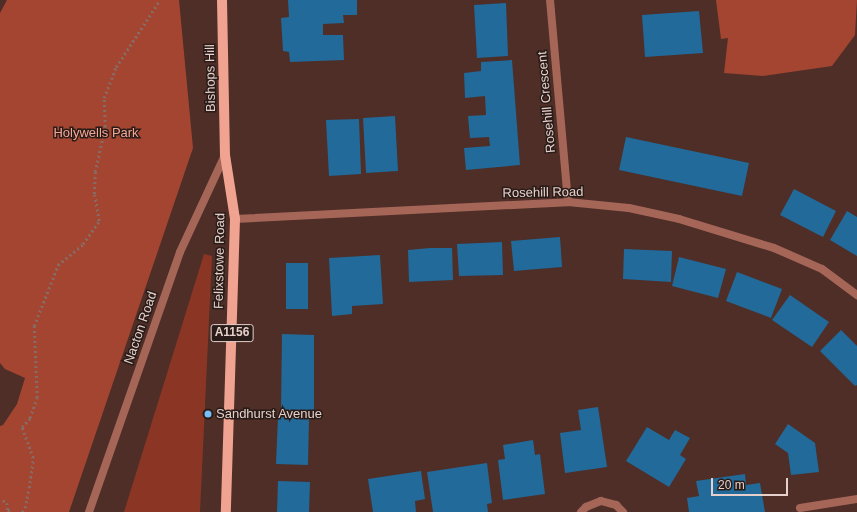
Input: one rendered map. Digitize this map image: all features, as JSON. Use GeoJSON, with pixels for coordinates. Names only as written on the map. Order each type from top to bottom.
{"type":"FeatureCollection","features":[{"type":"Feature","properties":{"kind":"main road","name":"Bishops Hill"},"geometry":{"type":"LineString","coordinates":[[222,0],[225,155]]}},
{"type":"Feature","properties":{"kind":"main road","name":"Felixstowe Road"},"geometry":{"type":"LineString","coordinates":[[225,155],[236,219],[226,512]]}},
{"type":"Feature","properties":{"kind":"street","name":"Rosehill Crescent"},"geometry":{"type":"LineString","coordinates":[[550,0],[568,202]]}},
{"type":"Feature","properties":{"kind":"street","name":"Nacton Road"},"geometry":{"type":"LineString","coordinates":[[89,512],[180,252],[225,155]]}},
{"type":"Feature","properties":{"kind":"street","name":"Rosehill Road"},"geometry":{"type":"LineString","coordinates":[[236,219],[568,202],[629,208],[726,232],[774,248],[822,269],[857,295]]}},
{"type":"Feature","properties":{"kind":"street"},"geometry":{"type":"LineString","coordinates":[[800,508],[857,499]]}},
{"type":"Feature","properties":{"kind":"street"},"geometry":{"type":"LineString","coordinates":[[581,512],[593,503],[601,501],[616,505],[623,512]]}},
{"type":"Feature","properties":{"kind":"path"},"geometry":{"type":"LineString","coordinates":[[22,512],[25,508],[33,458],[22,427],[30,418],[37,398],[34,326],[58,265],[82,244],[100,221],[94,194],[94,172],[105,128],[104,98],[116,67],[160,0]]}},
{"type":"Feature","properties":{"kind":"path"},"geometry":{"type":"LineString","coordinates":[[3,500],[7,503],[8,510],[12,512]]}},
{"type":"Feature","properties":{"kind":"shaded area"},"geometry":{"type":"Polygon","coordinates":[[[204,254],[212,256],[200,512],[124,512],[204,254]]]}},
{"type":"Feature","properties":{"kind":"green space","name":"Holywells Park"},"geometry":{"type":"Polygon","coordinates":[[[7,0],[179,0],[193,148],[69,512],[0,512],[0,426],[3,425],[17,404],[25,378],[5,369],[0,363],[0,13],[7,0]]]}},
{"type":"Feature","properties":{"kind":"green space"},"geometry":{"type":"Polygon","coordinates":[[[716,0],[857,0],[855,35],[832,66],[763,76],[724,73],[728,38],[721,39],[716,0]]]}},
{"type":"Feature","properties":{"kind":"building"},"geometry":{"type":"Polygon","coordinates":[[[288,0],[357,0],[357,15],[343,15],[344,23],[323,24],[323,35],[343,35],[344,60],[290,62],[289,52],[283,51],[281,18],[289,17],[288,0]]]}},
{"type":"Feature","properties":{"kind":"building"},"geometry":{"type":"Polygon","coordinates":[[[506,3],[508,56],[477,58],[474,5],[506,3]]]}},
{"type":"Feature","properties":{"kind":"building"},"geometry":{"type":"Polygon","coordinates":[[[699,11],[703,53],[645,57],[642,15],[699,11]]]}},
{"type":"Feature","properties":{"kind":"building"},"geometry":{"type":"Polygon","coordinates":[[[512,60],[520,165],[466,170],[464,148],[490,146],[489,137],[470,138],[468,116],[486,115],[485,96],[465,98],[464,73],[481,71],[481,62],[512,60]]]}},
{"type":"Feature","properties":{"kind":"building"},"geometry":{"type":"Polygon","coordinates":[[[395,116],[398,171],[366,173],[363,118],[395,116]]]}},
{"type":"Feature","properties":{"kind":"building"},"geometry":{"type":"Polygon","coordinates":[[[359,119],[361,174],[329,176],[326,120],[359,119]]]}},
{"type":"Feature","properties":{"kind":"building"},"geometry":{"type":"Polygon","coordinates":[[[626,137],[749,163],[742,196],[619,170],[626,137]]]}},
{"type":"Feature","properties":{"kind":"building"},"geometry":{"type":"Polygon","coordinates":[[[794,189],[836,211],[823,237],[780,215],[794,189]]]}},
{"type":"Feature","properties":{"kind":"building"},"geometry":{"type":"Polygon","coordinates":[[[847,211],[857,217],[857,256],[830,240],[847,211]]]}},
{"type":"Feature","properties":{"kind":"building"},"geometry":{"type":"Polygon","coordinates":[[[560,237],[562,267],[514,271],[511,241],[560,237]]]}},
{"type":"Feature","properties":{"kind":"building"},"geometry":{"type":"Polygon","coordinates":[[[502,242],[503,275],[459,276],[457,244],[502,242]]]}},
{"type":"Feature","properties":{"kind":"building"},"geometry":{"type":"Polygon","coordinates":[[[452,248],[453,280],[409,282],[408,250],[452,248]]]}},
{"type":"Feature","properties":{"kind":"building"},"geometry":{"type":"Polygon","coordinates":[[[624,249],[672,251],[671,282],[623,279],[624,249]]]}},
{"type":"Feature","properties":{"kind":"building"},"geometry":{"type":"Polygon","coordinates":[[[380,255],[383,304],[352,306],[352,314],[332,316],[329,258],[380,255]]]}},
{"type":"Feature","properties":{"kind":"building"},"geometry":{"type":"Polygon","coordinates":[[[679,257],[726,269],[718,298],[672,286],[679,257]]]}},
{"type":"Feature","properties":{"kind":"building"},"geometry":{"type":"Polygon","coordinates":[[[286,263],[308,263],[308,309],[286,309],[286,263]]]}},
{"type":"Feature","properties":{"kind":"building"},"geometry":{"type":"Polygon","coordinates":[[[737,272],[782,289],[771,318],[726,301],[737,272]]]}},
{"type":"Feature","properties":{"kind":"building"},"geometry":{"type":"Polygon","coordinates":[[[790,295],[829,322],[812,347],[772,320],[790,295]]]}},
{"type":"Feature","properties":{"kind":"building"},"geometry":{"type":"Polygon","coordinates":[[[841,330],[857,346],[857,385],[855,386],[820,351],[841,330]]]}},
{"type":"Feature","properties":{"kind":"building"},"geometry":{"type":"Polygon","coordinates":[[[282,334],[314,335],[314,411],[281,410],[282,334]]]}},
{"type":"Feature","properties":{"kind":"building"},"geometry":{"type":"Polygon","coordinates":[[[598,407],[607,467],[565,473],[560,433],[581,430],[578,410],[598,407]]]}},
{"type":"Feature","properties":{"kind":"building"},"geometry":{"type":"Polygon","coordinates":[[[278,417],[309,418],[308,465],[276,464],[278,417]]]}},
{"type":"Feature","properties":{"kind":"building"},"geometry":{"type":"Polygon","coordinates":[[[788,424],[815,443],[819,472],[791,475],[788,453],[775,444],[788,424]]]}},
{"type":"Feature","properties":{"kind":"building"},"geometry":{"type":"Polygon","coordinates":[[[647,427],[669,440],[675,430],[690,438],[680,455],[686,459],[669,487],[626,461],[647,427]]]}},
{"type":"Feature","properties":{"kind":"building"},"geometry":{"type":"Polygon","coordinates":[[[533,440],[535,455],[540,454],[545,494],[503,500],[498,460],[505,459],[503,445],[533,440]]]}},
{"type":"Feature","properties":{"kind":"building"},"geometry":{"type":"Polygon","coordinates":[[[487,463],[492,503],[487,504],[488,512],[433,512],[427,472],[487,463]]]}},
{"type":"Feature","properties":{"kind":"building"},"geometry":{"type":"Polygon","coordinates":[[[421,471],[425,499],[415,501],[416,512],[373,512],[368,479],[421,471]]]}},
{"type":"Feature","properties":{"kind":"building"},"geometry":{"type":"Polygon","coordinates":[[[745,474],[746,485],[760,483],[765,512],[689,512],[687,498],[699,496],[696,481],[745,474]]]}},
{"type":"Feature","properties":{"kind":"building"},"geometry":{"type":"Polygon","coordinates":[[[278,481],[310,482],[309,512],[277,512],[278,481]]]}},
{"type":"Feature","properties":{"kind":"place","name":"Sandhurst Avenue"},"geometry":{"type":"Point","coordinates":[208,414]}}]}
